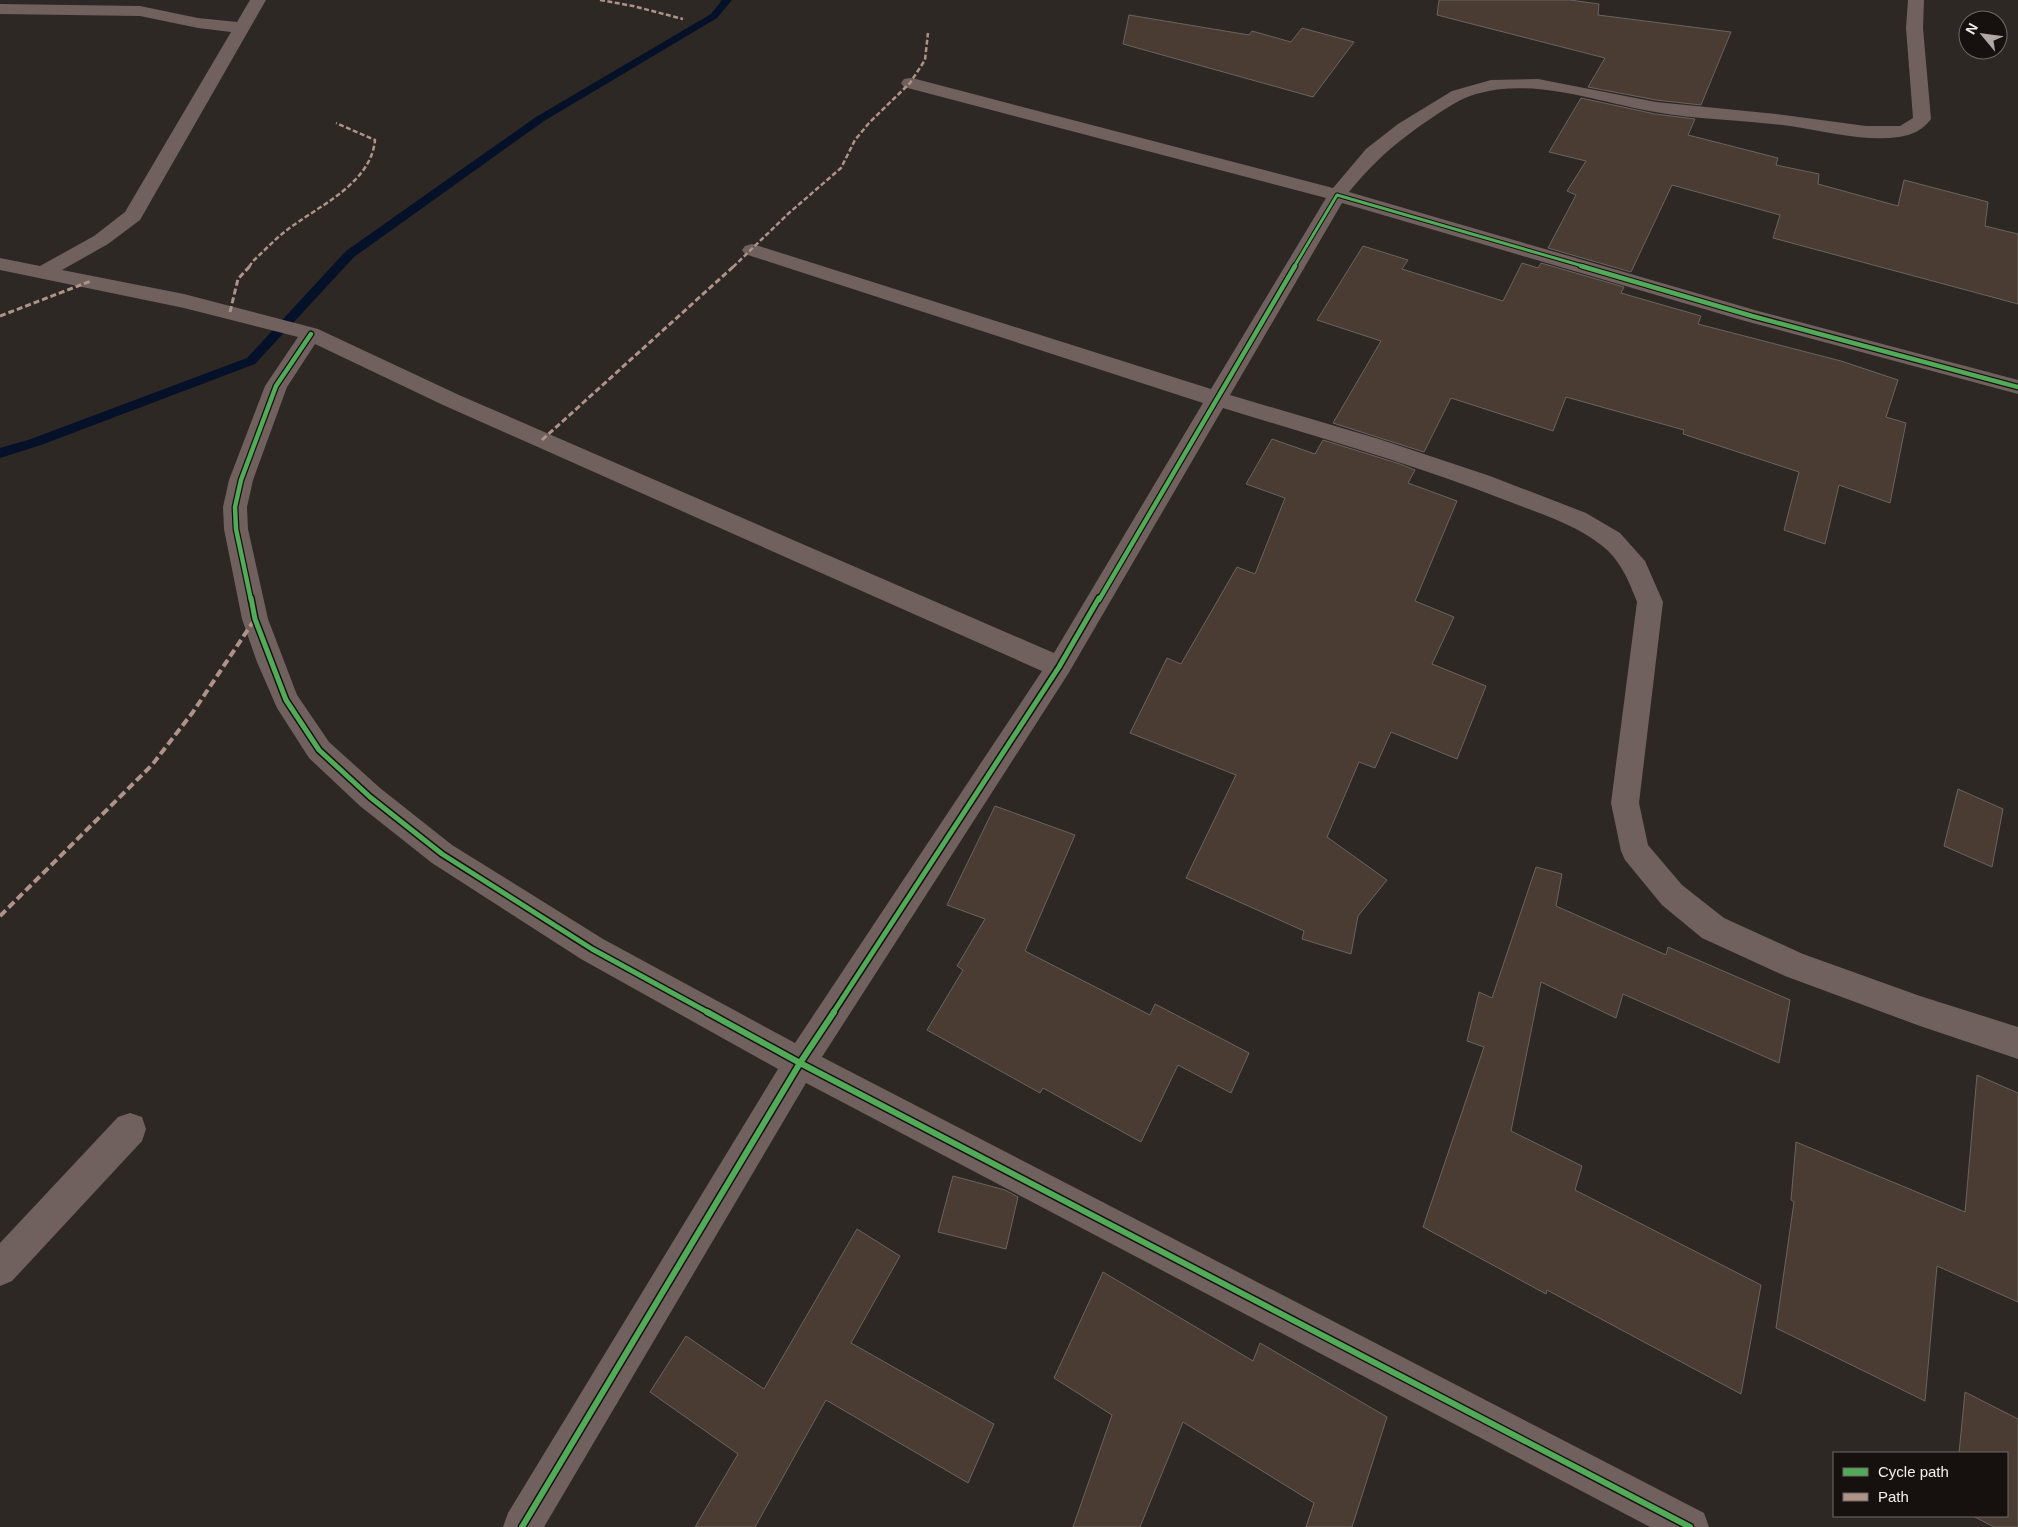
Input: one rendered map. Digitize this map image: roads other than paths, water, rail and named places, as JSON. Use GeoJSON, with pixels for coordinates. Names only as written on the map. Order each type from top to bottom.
{"type":"FeatureCollection","features":[{"type":"Feature","properties":{"kind":"street"},"geometry":{"type":"LineString","coordinates":[[44,272],[101,240],[133,216],[258,0]]}},
{"type":"Feature","properties":{"kind":"street"},"geometry":{"type":"LineString","coordinates":[[522,1527],[800,1063],[1059,667],[1337,195],[1367,159],[1399,132],[1440,105],[1469,90],[1520,84],[1555,87],[1655,107],[1709,114],[1777,119],[1854,130],[1897,132],[1913,128],[1922,118],[1922,92],[1914,16],[1916,0]]}},
{"type":"Feature","properties":{"kind":"street"},"geometry":{"type":"LineString","coordinates":[[0,9],[140,11],[198,23],[243,28]]}},
{"type":"Feature","properties":{"kind":"street"},"geometry":{"type":"LineString","coordinates":[[910,83],[1337,195],[1752,316],[2018,387]]}},
{"type":"Feature","properties":{"kind":"street"},"geometry":{"type":"LineString","coordinates":[[752,250],[1217,399],[1371,445],[1482,482],[1578,519],[1611,539],[1636,568],[1650,602],[1625,802],[1635,851],[1672,895],[1713,928],[1796,966],[1920,1011],[2018,1043]]}},
{"type":"Feature","properties":{"kind":"street"},"geometry":{"type":"LineString","coordinates":[[0,264],[184,301],[311,334],[451,400],[1059,667]]}},
{"type":"Feature","properties":{"kind":"street"},"geometry":{"type":"LineString","coordinates":[[311,334],[276,386],[241,480],[235,507],[236,528],[255,619],[286,700],[318,750],[370,797],[442,854],[592,949],[800,1063],[1690,1527]]}},
{"type":"Feature","properties":{"kind":"street"},"geometry":{"type":"LineString","coordinates":[[0,1269],[130,1129]]}},
{"type":"Feature","properties":{"kind":"waterway"},"geometry":{"type":"LineString","coordinates":[[0,453],[36,442],[251,361],[350,254],[540,119],[714,16],[727,0]]}}]}
